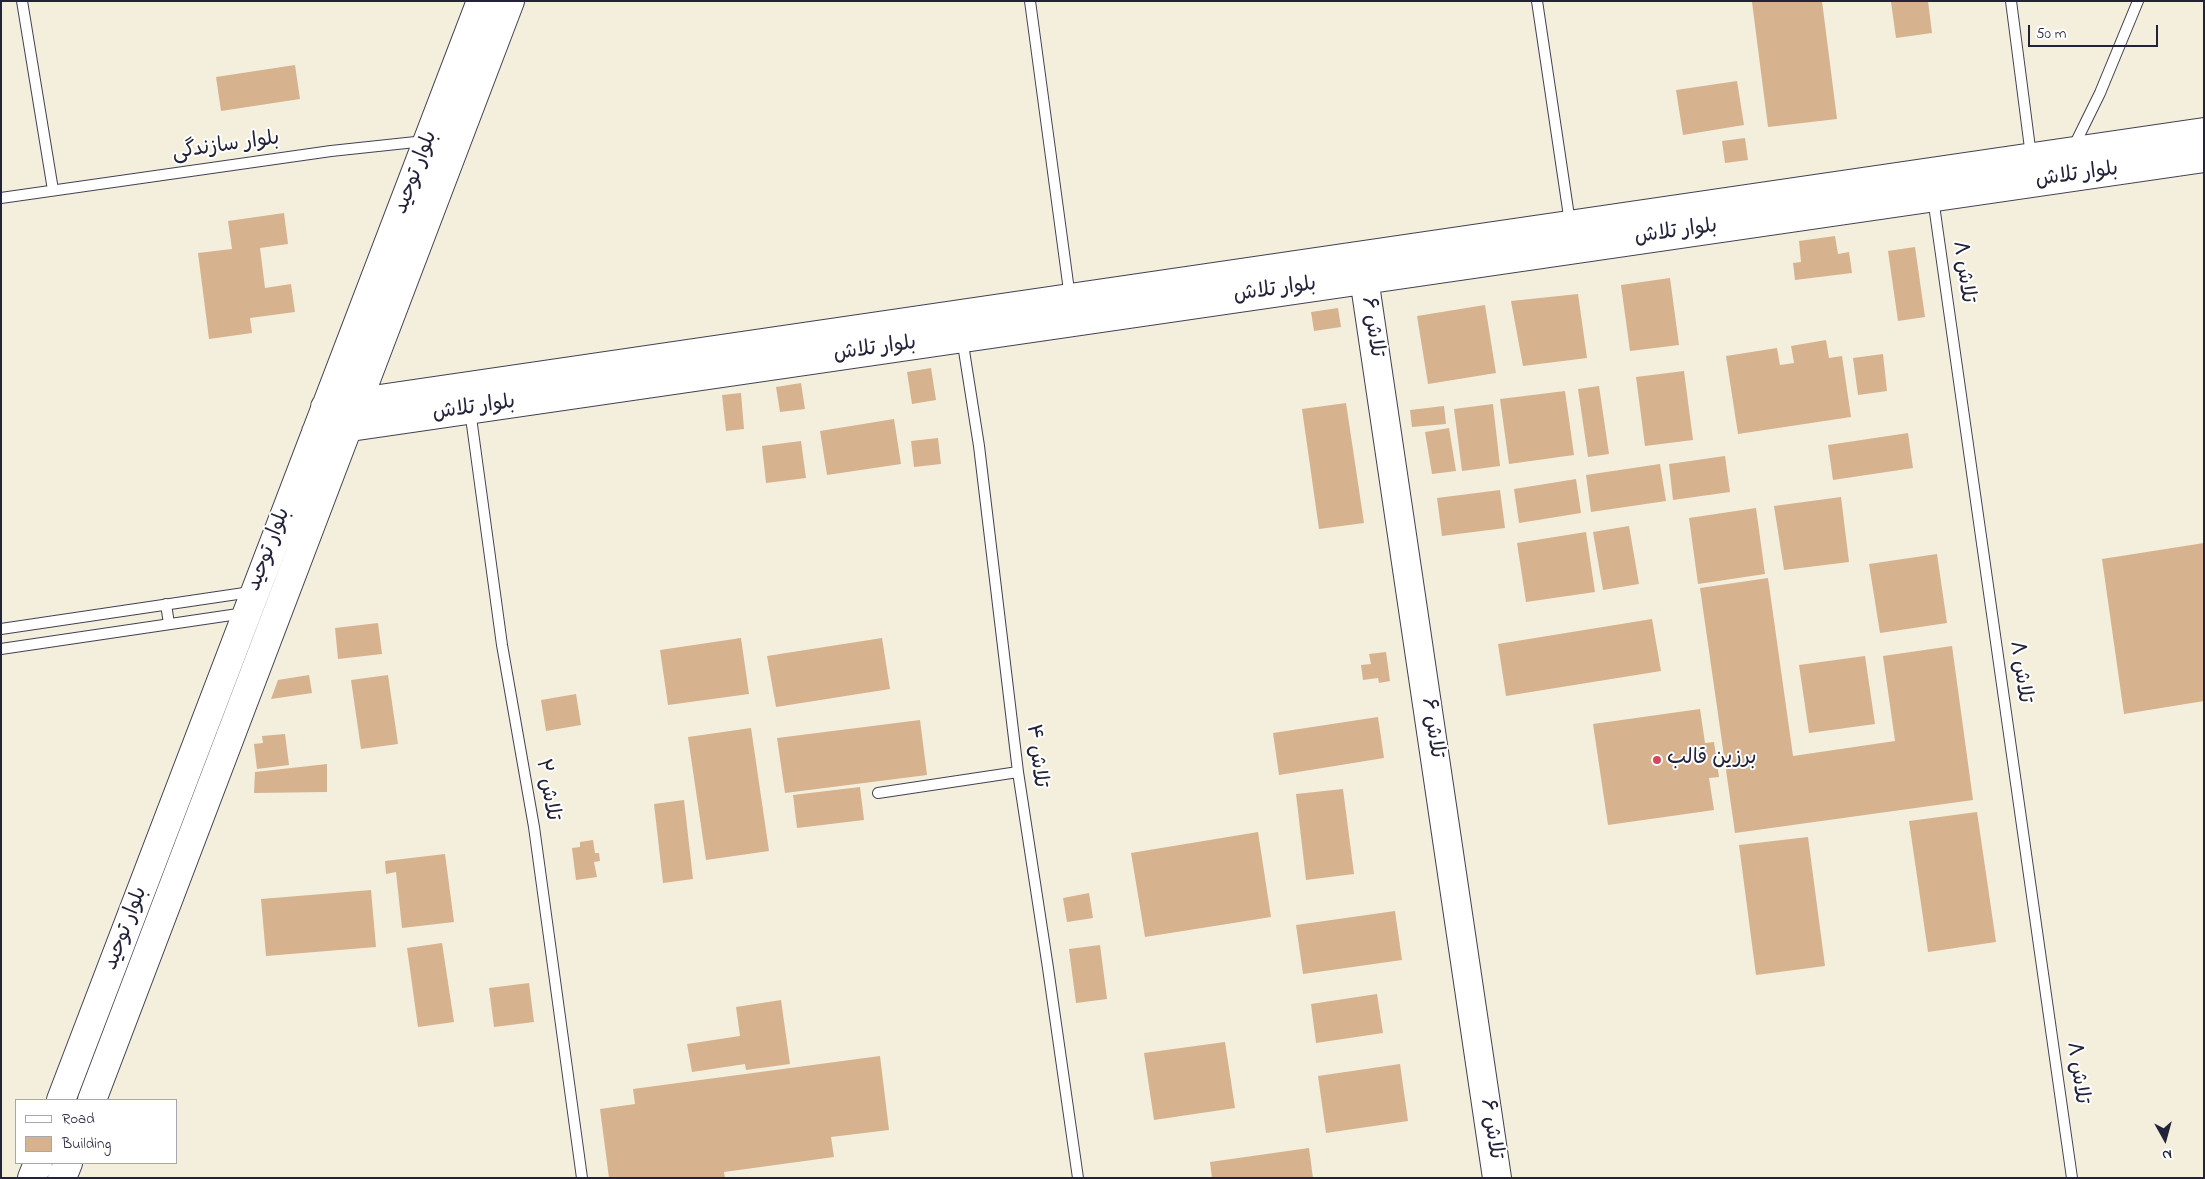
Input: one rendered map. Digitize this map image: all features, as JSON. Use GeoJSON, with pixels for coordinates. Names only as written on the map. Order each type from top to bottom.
{"type":"FeatureCollection","features":[{"type":"Feature","properties":{"kind":"street","name":"بلوار توحید"},"geometry":{"type":"LineString","coordinates":[[92,1099],[348,428],[442,145],[481,1]]}},
{"type":"Feature","properties":{"kind":"street","name":"بلوار توحید"},"geometry":{"type":"LineString","coordinates":[[61,1099],[320,419],[442,145],[510,1]]}},
{"type":"Feature","properties":{"kind":"street","name":"بلوار تلاش"},"geometry":{"type":"LineString","coordinates":[[320,419],[348,428],[399,408],[1072,309],[1570,225],[1931,184],[2073,164],[2204,132]]}},
{"type":"Feature","properties":{"kind":"street","name":"بلوار تلاش"},"geometry":{"type":"LineString","coordinates":[[2073,164],[2204,158]]}},
{"type":"Feature","properties":{"kind":"street","name":"بلوار تلاش"},"geometry":{"type":"LineString","coordinates":[[1072,309],[1364,278],[1931,184]]}},
{"type":"Feature","properties":{"kind":"street","name":"تلاش ۶"},"geometry":{"type":"LineString","coordinates":[[1364,278],[1497,1178]]}},
{"type":"Feature","properties":{"kind":"street","name":"بلوار تلاش"},"geometry":{"type":"LineString","coordinates":[[320,419],[357,402],[399,408],[470,410],[960,326]]}},
{"type":"Feature","properties":{"kind":"street"},"geometry":{"type":"LineString","coordinates":[[32,1178],[38,1164]]}},
{"type":"Feature","properties":{"kind":"street"},"geometry":{"type":"LineString","coordinates":[[62,1178],[68,1164]]}},
{"type":"Feature","properties":{"kind":"lane"},"geometry":{"type":"LineString","coordinates":[[22,1],[53,190]]}},
{"type":"Feature","properties":{"kind":"lane"},"geometry":{"type":"LineString","coordinates":[[1030,1],[1072,309]]}},
{"type":"Feature","properties":{"kind":"lane"},"geometry":{"type":"LineString","coordinates":[[1537,1],[1570,225]]}},
{"type":"Feature","properties":{"kind":"lane"},"geometry":{"type":"LineString","coordinates":[[2011,1],[2033,170]]}},
{"type":"Feature","properties":{"kind":"lane"},"geometry":{"type":"LineString","coordinates":[[2073,164],[2138,1]]}},
{"type":"Feature","properties":{"kind":"lane","name":"بلوار سازندگی"},"geometry":{"type":"LineString","coordinates":[[1,198],[331,151],[442,145]]}},
{"type":"Feature","properties":{"kind":"lane","name":"تلاش ۸"},"geometry":{"type":"LineString","coordinates":[[1931,184],[2072,1178]]}},
{"type":"Feature","properties":{"kind":"lane","name":"تلاش ۴"},"geometry":{"type":"LineString","coordinates":[[960,326],[979,446],[1018,772],[1078,1178]]}},
{"type":"Feature","properties":{"kind":"lane","name":"تلاش ۲"},"geometry":{"type":"LineString","coordinates":[[470,410],[502,645],[534,828],[582,1178]]}},
{"type":"Feature","properties":{"kind":"lane"},"geometry":{"type":"LineString","coordinates":[[1,629],[166,604],[251,602]]}},
{"type":"Feature","properties":{"kind":"lane"},"geometry":{"type":"LineString","coordinates":[[1,649],[168,624],[251,602]]}},
{"type":"Feature","properties":{"kind":"lane"},"geometry":{"type":"LineString","coordinates":[[166,604],[168,624]]}},
{"type":"Feature","properties":{"kind":"lane"},"geometry":{"type":"LineString","coordinates":[[878,793],[1018,772]]}},
{"type":"Feature","properties":{"kind":"building"},"geometry":{"type":"Polygon","coordinates":[[[1822,1],[1837,119],[1768,127],[1752,2],[1822,1]]]}},
{"type":"Feature","properties":{"kind":"building"},"geometry":{"type":"Polygon","coordinates":[[[1928,1],[1932,33],[1896,38],[1891,2],[1928,1]]]}},
{"type":"Feature","properties":{"kind":"building"},"geometry":{"type":"Polygon","coordinates":[[[295,65],[300,99],[221,111],[216,77],[295,65]]]}},
{"type":"Feature","properties":{"kind":"building"},"geometry":{"type":"Polygon","coordinates":[[[1737,81],[1744,125],[1683,135],[1676,90],[1737,81]]]}},
{"type":"Feature","properties":{"kind":"building"},"geometry":{"type":"Polygon","coordinates":[[[1745,138],[1748,160],[1725,163],[1722,141],[1745,138]]]}},
{"type":"Feature","properties":{"kind":"building"},"geometry":{"type":"Polygon","coordinates":[[[284,213],[288,244],[260,248],[265,288],[291,284],[295,312],[250,318],[252,333],[209,339],[198,253],[232,249],[228,221],[284,213]]]}},
{"type":"Feature","properties":{"kind":"building"},"geometry":{"type":"Polygon","coordinates":[[[1835,236],[1838,254],[1849,252],[1852,273],[1795,280],[1793,263],[1801,262],[1799,241],[1835,236]]]}},
{"type":"Feature","properties":{"kind":"building"},"geometry":{"type":"Polygon","coordinates":[[[1915,247],[1925,317],[1898,321],[1888,251],[1915,247]]]}},
{"type":"Feature","properties":{"kind":"building"},"geometry":{"type":"Polygon","coordinates":[[[1670,278],[1679,345],[1630,351],[1621,285],[1670,278]]]}},
{"type":"Feature","properties":{"kind":"building"},"geometry":{"type":"Polygon","coordinates":[[[1578,294],[1587,358],[1523,366],[1511,301],[1578,294]]]}},
{"type":"Feature","properties":{"kind":"building"},"geometry":{"type":"Polygon","coordinates":[[[1485,305],[1496,373],[1428,384],[1417,316],[1485,305]]]}},
{"type":"Feature","properties":{"kind":"building"},"geometry":{"type":"Polygon","coordinates":[[[1338,308],[1341,327],[1314,331],[1311,312],[1338,308]]]}},
{"type":"Feature","properties":{"kind":"building"},"geometry":{"type":"Polygon","coordinates":[[[1826,340],[1829,358],[1842,356],[1851,417],[1738,434],[1726,356],[1777,348],[1780,365],[1794,363],[1791,346],[1826,340]]]}},
{"type":"Feature","properties":{"kind":"building"},"geometry":{"type":"Polygon","coordinates":[[[1883,354],[1887,391],[1858,395],[1853,358],[1883,354]]]}},
{"type":"Feature","properties":{"kind":"building"},"geometry":{"type":"Polygon","coordinates":[[[931,368],[936,400],[912,404],[907,372],[931,368]]]}},
{"type":"Feature","properties":{"kind":"building"},"geometry":{"type":"Polygon","coordinates":[[[1684,371],[1693,440],[1645,446],[1636,377],[1684,371]]]}},
{"type":"Feature","properties":{"kind":"building"},"geometry":{"type":"Polygon","coordinates":[[[801,383],[805,409],[780,412],[776,387],[801,383]]]}},
{"type":"Feature","properties":{"kind":"building"},"geometry":{"type":"Polygon","coordinates":[[[1599,386],[1609,454],[1588,457],[1578,389],[1599,386]]]}},
{"type":"Feature","properties":{"kind":"building"},"geometry":{"type":"Polygon","coordinates":[[[1565,391],[1574,455],[1509,464],[1500,399],[1565,391]]]}},
{"type":"Feature","properties":{"kind":"building"},"geometry":{"type":"Polygon","coordinates":[[[741,393],[744,429],[726,431],[722,395],[741,393]]]}},
{"type":"Feature","properties":{"kind":"building"},"geometry":{"type":"Polygon","coordinates":[[[1346,403],[1364,523],[1319,529],[1302,409],[1346,403]]]}},
{"type":"Feature","properties":{"kind":"building"},"geometry":{"type":"Polygon","coordinates":[[[1493,404],[1500,466],[1462,471],[1454,409],[1493,404]]]}},
{"type":"Feature","properties":{"kind":"building"},"geometry":{"type":"Polygon","coordinates":[[[1444,406],[1446,424],[1412,427],[1410,410],[1444,406]]]}},
{"type":"Feature","properties":{"kind":"building"},"geometry":{"type":"Polygon","coordinates":[[[894,419],[901,464],[827,475],[820,431],[894,419]]]}},
{"type":"Feature","properties":{"kind":"building"},"geometry":{"type":"Polygon","coordinates":[[[1449,428],[1456,471],[1432,474],[1425,432],[1449,428]]]}},
{"type":"Feature","properties":{"kind":"building"},"geometry":{"type":"Polygon","coordinates":[[[1908,433],[1913,468],[1833,480],[1828,445],[1908,433]]]}},
{"type":"Feature","properties":{"kind":"building"},"geometry":{"type":"Polygon","coordinates":[[[938,438],[941,464],[914,467],[911,441],[938,438]]]}},
{"type":"Feature","properties":{"kind":"building"},"geometry":{"type":"Polygon","coordinates":[[[801,441],[806,478],[766,483],[762,446],[801,441]]]}},
{"type":"Feature","properties":{"kind":"building"},"geometry":{"type":"Polygon","coordinates":[[[1725,456],[1730,492],[1673,500],[1669,464],[1725,456]]]}},
{"type":"Feature","properties":{"kind":"building"},"geometry":{"type":"Polygon","coordinates":[[[1660,464],[1666,501],[1591,512],[1586,475],[1660,464]]]}},
{"type":"Feature","properties":{"kind":"building"},"geometry":{"type":"Polygon","coordinates":[[[1576,479],[1581,513],[1519,523],[1514,489],[1576,479]]]}},
{"type":"Feature","properties":{"kind":"building"},"geometry":{"type":"Polygon","coordinates":[[[1500,490],[1505,528],[1442,536],[1437,498],[1500,490]]]}},
{"type":"Feature","properties":{"kind":"building"},"geometry":{"type":"Polygon","coordinates":[[[1841,497],[1849,562],[1784,570],[1774,506],[1841,497]]]}},
{"type":"Feature","properties":{"kind":"building"},"geometry":{"type":"Polygon","coordinates":[[[1756,508],[1765,574],[1698,584],[1689,518],[1756,508]]]}},
{"type":"Feature","properties":{"kind":"building"},"geometry":{"type":"Polygon","coordinates":[[[1629,526],[1639,584],[1603,590],[1593,532],[1629,526]]]}},
{"type":"Feature","properties":{"kind":"building"},"geometry":{"type":"Polygon","coordinates":[[[1586,532],[1595,592],[1526,602],[1517,543],[1586,532]]]}},
{"type":"Feature","properties":{"kind":"building"},"geometry":{"type":"Polygon","coordinates":[[[2204,543],[2204,701],[2124,714],[2102,559],[2204,543]]]}},
{"type":"Feature","properties":{"kind":"building"},"geometry":{"type":"Polygon","coordinates":[[[1937,554],[1947,623],[1880,633],[1869,564],[1937,554]]]}},
{"type":"Feature","properties":{"kind":"building"},"geometry":{"type":"Polygon","coordinates":[[[1768,578],[1793,756],[1895,741],[1883,656],[1952,646],[1973,800],[1735,833],[1700,588],[1768,578]]]}},
{"type":"Feature","properties":{"kind":"building"},"geometry":{"type":"Polygon","coordinates":[[[1652,619],[1661,671],[1506,696],[1498,644],[1652,619]]]}},
{"type":"Feature","properties":{"kind":"building"},"geometry":{"type":"Polygon","coordinates":[[[378,623],[382,654],[338,659],[335,628],[378,623]]]}},
{"type":"Feature","properties":{"kind":"building"},"geometry":{"type":"Polygon","coordinates":[[[741,638],[749,694],[668,705],[660,650],[741,638]]]}},
{"type":"Feature","properties":{"kind":"building"},"geometry":{"type":"Polygon","coordinates":[[[882,638],[890,689],[776,707],[767,656],[882,638]]]}},
{"type":"Feature","properties":{"kind":"building"},"geometry":{"type":"Polygon","coordinates":[[[1386,652],[1390,681],[1379,683],[1378,678],[1363,680],[1361,665],[1371,664],[1369,654],[1386,652]]]}},
{"type":"Feature","properties":{"kind":"building"},"geometry":{"type":"Polygon","coordinates":[[[1865,656],[1875,724],[1809,733],[1799,665],[1865,656]]]}},
{"type":"Feature","properties":{"kind":"building"},"geometry":{"type":"Polygon","coordinates":[[[309,675],[312,693],[271,699],[278,680],[309,675]]]}},
{"type":"Feature","properties":{"kind":"building"},"geometry":{"type":"Polygon","coordinates":[[[388,675],[398,744],[361,749],[351,680],[388,675]]]}},
{"type":"Feature","properties":{"kind":"building"},"geometry":{"type":"Polygon","coordinates":[[[576,694],[581,725],[546,731],[541,700],[576,694]]]}},
{"type":"Feature","properties":{"kind":"building","name":"برزین قالب"},"geometry":{"type":"Polygon","coordinates":[[[1700,709],[1705,743],[1714,742],[1719,777],[1709,778],[1714,810],[1608,825],[1593,724],[1700,709]]]}},
{"type":"Feature","properties":{"kind":"building"},"geometry":{"type":"Polygon","coordinates":[[[1378,717],[1384,758],[1279,775],[1273,733],[1378,717]]]}},
{"type":"Feature","properties":{"kind":"building"},"geometry":{"type":"Polygon","coordinates":[[[920,720],[927,775],[785,793],[777,738],[920,720]]]}},
{"type":"Feature","properties":{"kind":"building"},"geometry":{"type":"Polygon","coordinates":[[[751,728],[769,851],[706,860],[688,737],[751,728]]]}},
{"type":"Feature","properties":{"kind":"building"},"geometry":{"type":"Polygon","coordinates":[[[285,734],[289,765],[257,769],[254,744],[263,743],[262,736],[285,734]]]}},
{"type":"Feature","properties":{"kind":"building"},"geometry":{"type":"Polygon","coordinates":[[[327,764],[327,792],[254,793],[255,772],[327,764]]]}},
{"type":"Feature","properties":{"kind":"building"},"geometry":{"type":"Polygon","coordinates":[[[860,787],[864,820],[797,828],[793,795],[860,787]]]}},
{"type":"Feature","properties":{"kind":"building"},"geometry":{"type":"Polygon","coordinates":[[[1343,789],[1354,874],[1306,880],[1296,794],[1343,789]]]}},
{"type":"Feature","properties":{"kind":"building"},"geometry":{"type":"Polygon","coordinates":[[[684,800],[693,879],[663,883],[654,804],[684,800]]]}},
{"type":"Feature","properties":{"kind":"building"},"geometry":{"type":"Polygon","coordinates":[[[1977,812],[1996,942],[1928,952],[1909,821],[1977,812]]]}},
{"type":"Feature","properties":{"kind":"building"},"geometry":{"type":"Polygon","coordinates":[[[1258,832],[1271,917],[1145,937],[1131,853],[1258,832]]]}},
{"type":"Feature","properties":{"kind":"building"},"geometry":{"type":"Polygon","coordinates":[[[1808,837],[1825,966],[1756,975],[1739,845],[1808,837]]]}},
{"type":"Feature","properties":{"kind":"building"},"geometry":{"type":"Polygon","coordinates":[[[593,840],[595,853],[599,853],[600,861],[594,862],[597,877],[576,880],[572,848],[580,847],[580,842],[593,840]]]}},
{"type":"Feature","properties":{"kind":"building"},"geometry":{"type":"Polygon","coordinates":[[[445,854],[454,922],[402,928],[396,872],[386,874],[385,861],[445,854]]]}},
{"type":"Feature","properties":{"kind":"building"},"geometry":{"type":"Polygon","coordinates":[[[371,890],[376,947],[266,956],[261,899],[371,890]]]}},
{"type":"Feature","properties":{"kind":"building"},"geometry":{"type":"Polygon","coordinates":[[[1089,893],[1093,918],[1067,922],[1063,898],[1089,893]]]}},
{"type":"Feature","properties":{"kind":"building"},"geometry":{"type":"Polygon","coordinates":[[[1395,911],[1402,960],[1303,974],[1296,925],[1395,911]]]}},
{"type":"Feature","properties":{"kind":"building"},"geometry":{"type":"Polygon","coordinates":[[[442,943],[454,1022],[418,1027],[407,948],[442,943]]]}},
{"type":"Feature","properties":{"kind":"building"},"geometry":{"type":"Polygon","coordinates":[[[1100,945],[1107,999],[1076,1003],[1069,949],[1100,945]]]}},
{"type":"Feature","properties":{"kind":"building"},"geometry":{"type":"Polygon","coordinates":[[[529,983],[534,1022],[494,1027],[489,988],[529,983]]]}},
{"type":"Feature","properties":{"kind":"building"},"geometry":{"type":"Polygon","coordinates":[[[1377,994],[1383,1033],[1316,1043],[1311,1004],[1377,994]]]}},
{"type":"Feature","properties":{"kind":"building"},"geometry":{"type":"Polygon","coordinates":[[[781,1000],[790,1064],[746,1070],[745,1064],[692,1072],[687,1044],[740,1036],[736,1007],[781,1000]]]}},
{"type":"Feature","properties":{"kind":"building"},"geometry":{"type":"Polygon","coordinates":[[[1225,1042],[1235,1108],[1154,1120],[1144,1053],[1225,1042]]]}},
{"type":"Feature","properties":{"kind":"building"},"geometry":{"type":"Polygon","coordinates":[[[880,1056],[889,1130],[831,1137],[834,1157],[724,1172],[725,1178],[609,1178],[600,1109],[635,1104],[633,1089],[880,1056]]]}},
{"type":"Feature","properties":{"kind":"building"},"geometry":{"type":"Polygon","coordinates":[[[1400,1064],[1408,1121],[1326,1133],[1318,1076],[1400,1064]]]}},
{"type":"Feature","properties":{"kind":"building"},"geometry":{"type":"Polygon","coordinates":[[[1309,1148],[1313,1178],[1212,1178],[1210,1162],[1309,1148]]]}},
{"type":"Feature","properties":{"kind":"place","name":"برزین قالب"},"geometry":{"type":"Point","coordinates":[1657,760]}}]}
